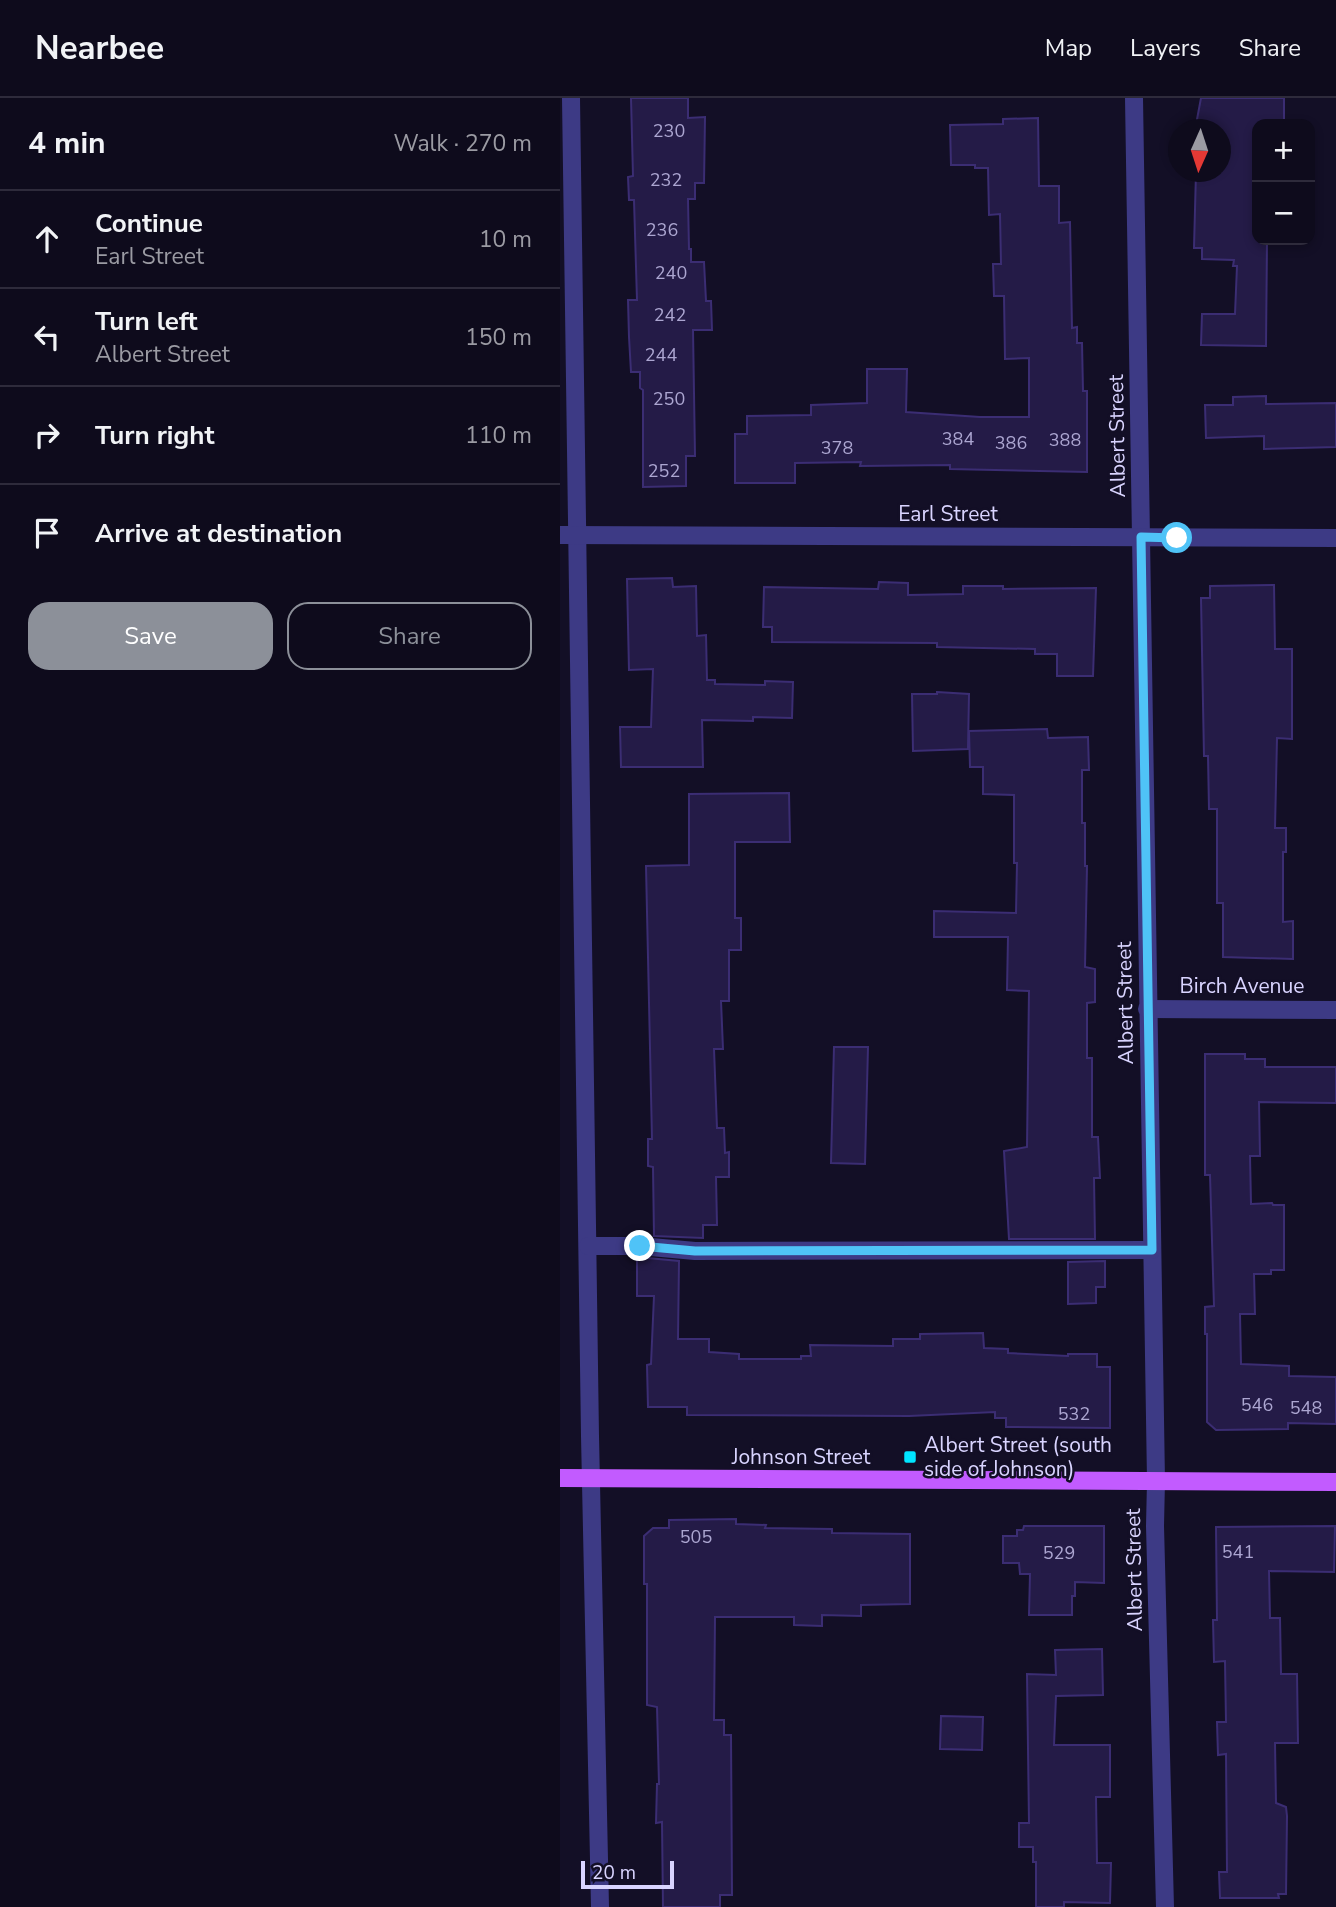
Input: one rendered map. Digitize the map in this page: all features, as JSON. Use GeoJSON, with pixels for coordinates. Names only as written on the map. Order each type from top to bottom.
{"type":"FeatureCollection","features":[{"type":"Feature","properties":{"kind":"main road","name":"Johnson Street"},"geometry":{"type":"LineString","coordinates":[[560,1478],[1336,1482]]}},
{"type":"Feature","properties":{"kind":"street"},"geometry":{"type":"LineString","coordinates":[[571,98],[569,535],[588,1246],[600,1907]]}},
{"type":"Feature","properties":{"kind":"street","name":"Albert Street"},"geometry":{"type":"LineString","coordinates":[[1135,98],[1155,1526],[1165,1907]]}},
{"type":"Feature","properties":{"kind":"street","name":"Earl Street"},"geometry":{"type":"LineString","coordinates":[[569,535],[1336,538]]}},
{"type":"Feature","properties":{"kind":"street","name":"Birch Avenue"},"geometry":{"type":"LineString","coordinates":[[1147,1009],[1336,1010]]}},
{"type":"Feature","properties":{"kind":"street"},"geometry":{"type":"LineString","coordinates":[[588,1246],[640,1246],[695,1251],[1152,1250]]}},
{"type":"Feature","properties":{"kind":"building"},"geometry":{"type":"Polygon","coordinates":[[[631,98],[688,98],[688,118],[705,117],[704,183],[695,183],[695,199],[688,199],[689,249],[691,262],[704,262],[706,301],[711,301],[712,330],[693,330],[695,456],[686,456],[686,486],[643,487],[643,390],[640,388],[640,372],[631,372],[629,337],[628,300],[637,300],[634,200],[629,200],[628,177],[633,176],[631,98]]]}},
{"type":"Feature","properties":{"kind":"building"},"geometry":{"type":"Polygon","coordinates":[[[1201,98],[1284,98],[1284,119],[1252,119],[1252,245],[1267,245],[1266,346],[1201,345],[1202,314],[1235,314],[1237,266],[1233,266],[1234,260],[1202,259],[1202,248],[1194,248],[1196,182],[1231,182],[1231,119],[1197,119],[1201,98]]]}},
{"type":"Feature","properties":{"kind":"building"},"geometry":{"type":"Polygon","coordinates":[[[1038,118],[1039,186],[1059,186],[1059,223],[1070,222],[1072,328],[1077,327],[1077,343],[1082,343],[1083,391],[1087,391],[1087,472],[950,469],[950,465],[860,466],[861,462],[795,463],[795,483],[735,483],[735,434],[747,434],[747,416],[811,415],[811,405],[867,403],[867,369],[907,369],[906,412],[1029,417],[1029,358],[1005,359],[1004,296],[994,296],[993,264],[1001,264],[1000,214],[989,215],[988,168],[951,165],[950,125],[1003,124],[1003,119],[1038,118]]]}},
{"type":"Feature","properties":{"kind":"building"},"geometry":{"type":"Polygon","coordinates":[[[1266,396],[1266,404],[1336,403],[1336,447],[1264,449],[1264,436],[1206,438],[1205,405],[1233,405],[1233,397],[1266,396]]]}},
{"type":"Feature","properties":{"kind":"building"},"geometry":{"type":"Polygon","coordinates":[[[672,578],[673,587],[696,586],[697,636],[706,635],[707,680],[715,680],[715,684],[765,685],[765,681],[793,682],[792,718],[753,717],[753,721],[702,720],[703,767],[621,767],[620,727],[651,727],[653,669],[629,670],[627,579],[672,578]]]}},
{"type":"Feature","properties":{"kind":"building"},"geometry":{"type":"Polygon","coordinates":[[[879,582],[908,583],[908,595],[963,594],[963,586],[1003,586],[1003,589],[1096,588],[1093,676],[1057,676],[1057,654],[1035,654],[1035,649],[937,647],[937,643],[772,642],[772,627],[763,627],[764,587],[878,589],[879,582]]]}},
{"type":"Feature","properties":{"kind":"building"},"geometry":{"type":"Polygon","coordinates":[[[1274,585],[1275,649],[1292,649],[1292,739],[1277,738],[1275,828],[1286,828],[1286,852],[1283,852],[1283,922],[1293,921],[1293,959],[1223,957],[1223,903],[1217,903],[1217,809],[1209,809],[1208,756],[1204,756],[1201,598],[1210,598],[1210,586],[1274,585]]]}},
{"type":"Feature","properties":{"kind":"building"},"geometry":{"type":"Polygon","coordinates":[[[912,694],[969,694],[968,749],[913,751],[912,694]]]}},
{"type":"Feature","properties":{"kind":"building"},"geometry":{"type":"Polygon","coordinates":[[[1047,729],[1048,738],[1088,737],[1089,770],[1082,770],[1082,823],[1085,823],[1087,866],[1085,967],[1095,969],[1095,1002],[1087,1003],[1087,1058],[1092,1058],[1092,1137],[1098,1137],[1100,1178],[1094,1178],[1095,1239],[1009,1239],[1004,1151],[1027,1147],[1029,991],[1007,990],[1008,937],[934,937],[934,911],[1016,913],[1014,795],[983,794],[983,767],[970,767],[969,731],[1047,729]]]}},
{"type":"Feature","properties":{"kind":"building"},"geometry":{"type":"Polygon","coordinates":[[[789,793],[790,842],[735,842],[735,918],[741,918],[741,950],[729,950],[729,1001],[721,1001],[723,1049],[714,1049],[717,1128],[724,1128],[725,1153],[729,1152],[729,1177],[716,1177],[717,1225],[703,1225],[703,1238],[654,1236],[653,1167],[648,1166],[648,1139],[652,1139],[646,866],[689,865],[689,794],[789,793]]]}},
{"type":"Feature","properties":{"kind":"building"},"geometry":{"type":"Polygon","coordinates":[[[834,1047],[868,1047],[865,1164],[831,1163],[834,1047]]]}},
{"type":"Feature","properties":{"kind":"building"},"geometry":{"type":"Polygon","coordinates":[[[1205,1054],[1245,1054],[1245,1059],[1265,1059],[1265,1067],[1336,1067],[1336,1103],[1259,1102],[1260,1156],[1250,1156],[1251,1204],[1284,1205],[1284,1270],[1271,1270],[1271,1274],[1254,1274],[1255,1314],[1240,1314],[1241,1364],[1289,1366],[1289,1376],[1336,1377],[1336,1424],[1288,1423],[1288,1429],[1216,1430],[1207,1422],[1205,1307],[1214,1306],[1210,1175],[1205,1175],[1205,1054]]]}},
{"type":"Feature","properties":{"kind":"building"},"geometry":{"type":"Polygon","coordinates":[[[637,1257],[679,1261],[678,1339],[709,1339],[709,1352],[739,1354],[739,1359],[801,1359],[801,1356],[811,1356],[810,1345],[893,1346],[893,1339],[920,1339],[920,1334],[983,1333],[984,1348],[1008,1349],[1008,1353],[1068,1356],[1097,1354],[1097,1367],[1110,1367],[1110,1428],[1006,1427],[1006,1418],[995,1418],[995,1412],[909,1416],[687,1415],[687,1407],[648,1407],[647,1365],[651,1364],[654,1296],[637,1296],[637,1257]]]}},
{"type":"Feature","properties":{"kind":"building"},"geometry":{"type":"Polygon","coordinates":[[[1105,1261],[1105,1287],[1096,1287],[1096,1303],[1068,1304],[1068,1262],[1105,1261]]]}},
{"type":"Feature","properties":{"kind":"building"},"geometry":{"type":"Polygon","coordinates":[[[736,1519],[736,1524],[766,1525],[765,1528],[832,1529],[832,1533],[910,1534],[910,1604],[861,1605],[861,1616],[822,1615],[822,1626],[794,1625],[794,1617],[715,1617],[714,1720],[724,1720],[724,1735],[731,1735],[732,1895],[720,1895],[720,1907],[663,1907],[662,1822],[656,1823],[659,1784],[657,1707],[647,1705],[647,1584],[644,1584],[644,1536],[653,1528],[669,1528],[669,1520],[736,1519]]]}},
{"type":"Feature","properties":{"kind":"building"},"geometry":{"type":"Polygon","coordinates":[[[1024,1526],[1104,1526],[1104,1583],[1075,1582],[1072,1615],[1029,1615],[1030,1574],[1020,1574],[1019,1563],[1003,1563],[1003,1536],[1017,1536],[1017,1530],[1023,1530],[1024,1526]]]}},
{"type":"Feature","properties":{"kind":"building"},"geometry":{"type":"Polygon","coordinates":[[[1335,1526],[1334,1572],[1269,1571],[1270,1618],[1280,1618],[1281,1674],[1297,1674],[1298,1743],[1275,1743],[1276,1803],[1286,1807],[1287,1816],[1286,1894],[1278,1894],[1279,1898],[1220,1898],[1219,1872],[1227,1872],[1226,1754],[1218,1755],[1217,1722],[1226,1722],[1225,1661],[1214,1662],[1213,1620],[1217,1620],[1216,1527],[1335,1526]]]}},
{"type":"Feature","properties":{"kind":"building"},"geometry":{"type":"Polygon","coordinates":[[[1102,1649],[1103,1695],[1056,1696],[1054,1745],[1110,1745],[1110,1797],[1096,1797],[1097,1863],[1111,1863],[1110,1903],[1064,1902],[1064,1907],[1036,1907],[1036,1862],[1033,1862],[1033,1847],[1019,1847],[1019,1823],[1029,1823],[1027,1674],[1056,1675],[1055,1650],[1102,1649]]]}},
{"type":"Feature","properties":{"kind":"building"},"geometry":{"type":"Polygon","coordinates":[[[941,1716],[983,1717],[982,1750],[940,1749],[941,1716]]]}},
{"type":"Feature","properties":{"kind":"place","name":"Albert Street (south side of Johnson)"},"geometry":{"type":"Point","coordinates":[910,1457]}},
{"type":"Feature","properties":{"kind":"route"},"geometry":{"type":"LineString","coordinates":[[640,1246],[695,1251],[1152,1250],[1141,537],[1177,538]]}}]}
